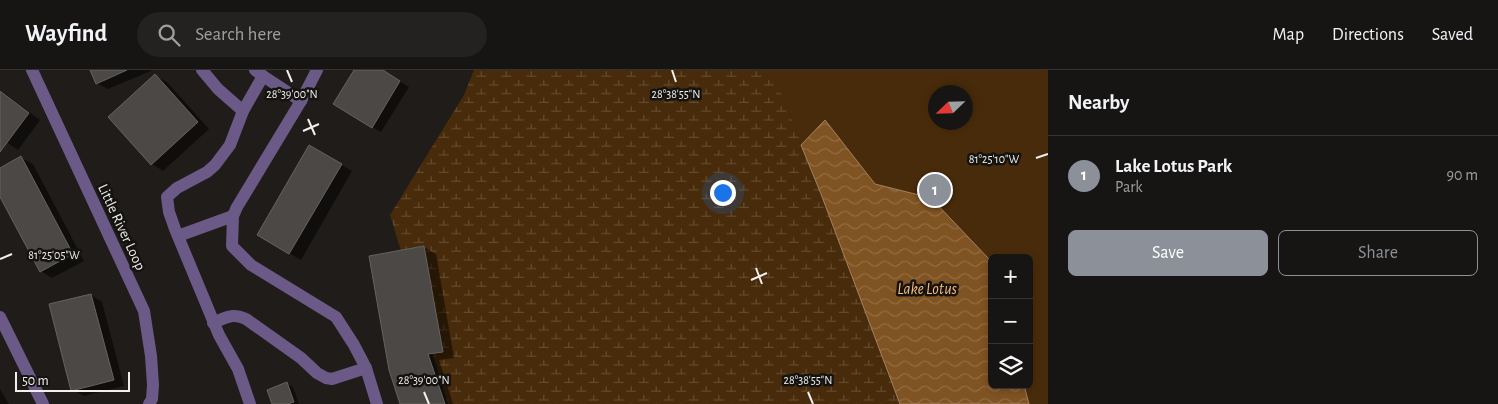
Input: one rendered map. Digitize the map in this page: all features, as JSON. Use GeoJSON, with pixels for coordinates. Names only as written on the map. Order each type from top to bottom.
{"type":"FeatureCollection","features":[{"type":"Feature","properties":{"kind":"lane","name":"Little River Loop"},"geometry":{"type":"LineString","coordinates":[[32,70],[144,311],[151,366],[152,399],[149,404]]}},
{"type":"Feature","properties":{"kind":"lane"},"geometry":{"type":"LineString","coordinates":[[202,70],[218,89],[243,111]]}},
{"type":"Feature","properties":{"kind":"lane"},"geometry":{"type":"LineString","coordinates":[[317,70],[301,101],[237,207],[234,216],[232,246],[251,265],[336,317],[366,368],[377,404]]}},
{"type":"Feature","properties":{"kind":"lane"},"geometry":{"type":"LineString","coordinates":[[250,404],[238,369],[213,323],[178,236],[169,212],[167,197],[177,188],[207,172],[215,165],[230,145],[259,73],[301,101]]}},
{"type":"Feature","properties":{"kind":"lane"},"geometry":{"type":"LineString","coordinates":[[178,236],[234,216]]}},
{"type":"Feature","properties":{"kind":"lane"},"geometry":{"type":"LineString","coordinates":[[213,323],[237,315],[246,319],[326,378],[332,379],[366,368]]}},
{"type":"Feature","properties":{"kind":"lane"},"geometry":{"type":"LineString","coordinates":[[0,317],[43,404]]}},
{"type":"Feature","properties":{"kind":"green space"},"geometry":{"type":"Polygon","coordinates":[[[474,70],[1048,70],[1048,404],[1033,389],[1033,254],[988,254],[988,256],[801,145],[900,404],[448,404],[390,215],[464,95],[474,70]]]}},
{"type":"Feature","properties":{"kind":"green space"},"geometry":{"type":"Polygon","coordinates":[[[771,70],[1041,70],[1048,78],[1048,404],[911,404],[771,70]]]}},
{"type":"Feature","properties":{"kind":"water","name":"Lake Lotus"},"geometry":{"type":"Polygon","coordinates":[[[825,120],[875,184],[931,198],[988,258],[988,389],[1025,389],[1029,404],[900,404],[801,145],[825,120]]]}},
{"type":"Feature","properties":{"kind":"building"},"geometry":{"type":"Polygon","coordinates":[[[90,70],[127,70],[96,84],[90,70]]]}},
{"type":"Feature","properties":{"kind":"building"},"geometry":{"type":"Polygon","coordinates":[[[354,70],[383,70],[400,81],[372,128],[333,104],[354,70]]]}},
{"type":"Feature","properties":{"kind":"building"},"geometry":{"type":"Polygon","coordinates":[[[155,74],[198,122],[151,165],[108,117],[155,74]]]}},
{"type":"Feature","properties":{"kind":"building"},"geometry":{"type":"Polygon","coordinates":[[[0,91],[29,113],[0,152],[0,91]]]}},
{"type":"Feature","properties":{"kind":"building"},"geometry":{"type":"Polygon","coordinates":[[[309,145],[342,164],[289,254],[257,235],[309,145]]]}},
{"type":"Feature","properties":{"kind":"building"},"geometry":{"type":"Polygon","coordinates":[[[21,156],[73,254],[40,272],[0,197],[0,168],[21,156]]]}},
{"type":"Feature","properties":{"kind":"building"},"geometry":{"type":"Polygon","coordinates":[[[424,246],[443,352],[428,354],[445,404],[400,404],[389,370],[369,256],[424,246]]]}},
{"type":"Feature","properties":{"kind":"building"},"geometry":{"type":"Polygon","coordinates":[[[91,294],[114,380],[71,391],[49,304],[91,294]]]}},
{"type":"Feature","properties":{"kind":"building"},"geometry":{"type":"Polygon","coordinates":[[[287,382],[294,402],[272,404],[267,390],[287,382]]]}},
{"type":"Feature","properties":{"kind":"place","name":"Lake Lotus Park"},"geometry":{"type":"Point","coordinates":[935,190]}}]}
